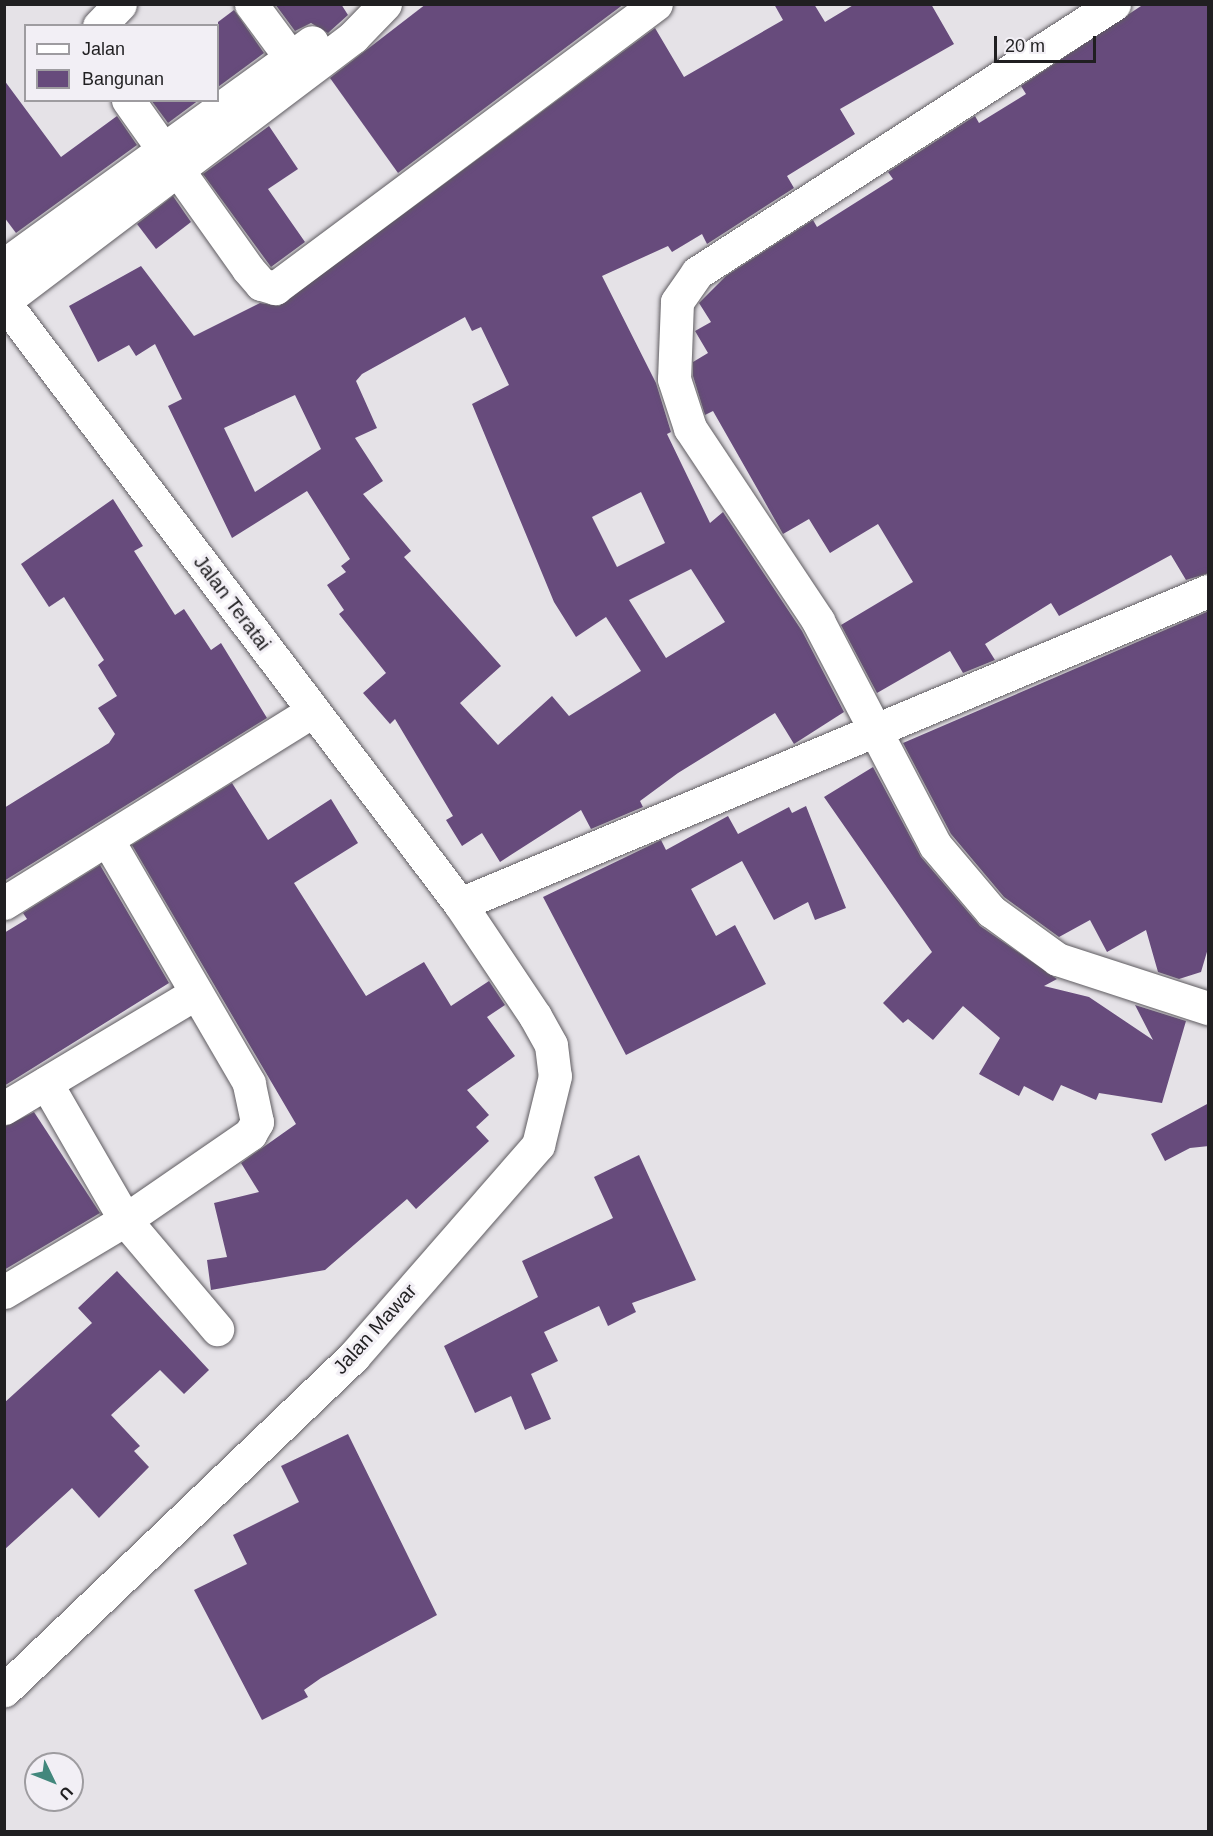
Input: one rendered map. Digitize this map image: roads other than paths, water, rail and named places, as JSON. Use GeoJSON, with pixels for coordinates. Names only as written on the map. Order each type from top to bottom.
{"type":"FeatureCollection","features":[{"type":"Feature","properties":{"kind":"street"},"geometry":{"type":"LineString","coordinates":[[101,24],[120,4]]}},
{"type":"Feature","properties":{"kind":"street"},"geometry":{"type":"LineString","coordinates":[[251,4],[296,65]]}},
{"type":"Feature","properties":{"kind":"street"},"geometry":{"type":"LineString","coordinates":[[129,102],[248,269],[261,284],[275,288],[656,4]]}},
{"type":"Feature","properties":{"kind":"street"},"geometry":{"type":"LineString","coordinates":[[1114,4],[697,273],[677,302],[674,379],[690,428],[818,621],[878,730],[935,845],[991,911],[1057,958],[1209,1008]]}},
{"type":"Feature","properties":{"kind":"street"},"geometry":{"type":"LineString","coordinates":[[4,265],[170,157],[296,65],[353,37],[379,9]]}},
{"type":"Feature","properties":{"kind":"street"},"geometry":{"type":"LineString","coordinates":[[4,302],[170,157]]}},
{"type":"Feature","properties":{"kind":"street","name":"Jalan Teratai"},"geometry":{"type":"LineString","coordinates":[[4,302],[460,904]]}},
{"type":"Feature","properties":{"kind":"street"},"geometry":{"type":"LineString","coordinates":[[460,904],[1209,591]]}},
{"type":"Feature","properties":{"kind":"street"},"geometry":{"type":"LineString","coordinates":[[4,903],[314,711]]}},
{"type":"Feature","properties":{"kind":"street"},"geometry":{"type":"LineString","coordinates":[[4,1292],[125,1220],[250,1134],[258,1122],[249,1083],[107,839]]}},
{"type":"Feature","properties":{"kind":"street","name":"Jalan Mawar"},"geometry":{"type":"LineString","coordinates":[[4,1690],[354,1356],[538,1145],[555,1076],[551,1045],[460,904]]}},
{"type":"Feature","properties":{"kind":"street"},"geometry":{"type":"LineString","coordinates":[[4,1108],[196,993]]}},
{"type":"Feature","properties":{"kind":"street"},"geometry":{"type":"LineString","coordinates":[[46,1083],[125,1220],[217,1329]]}}]}
